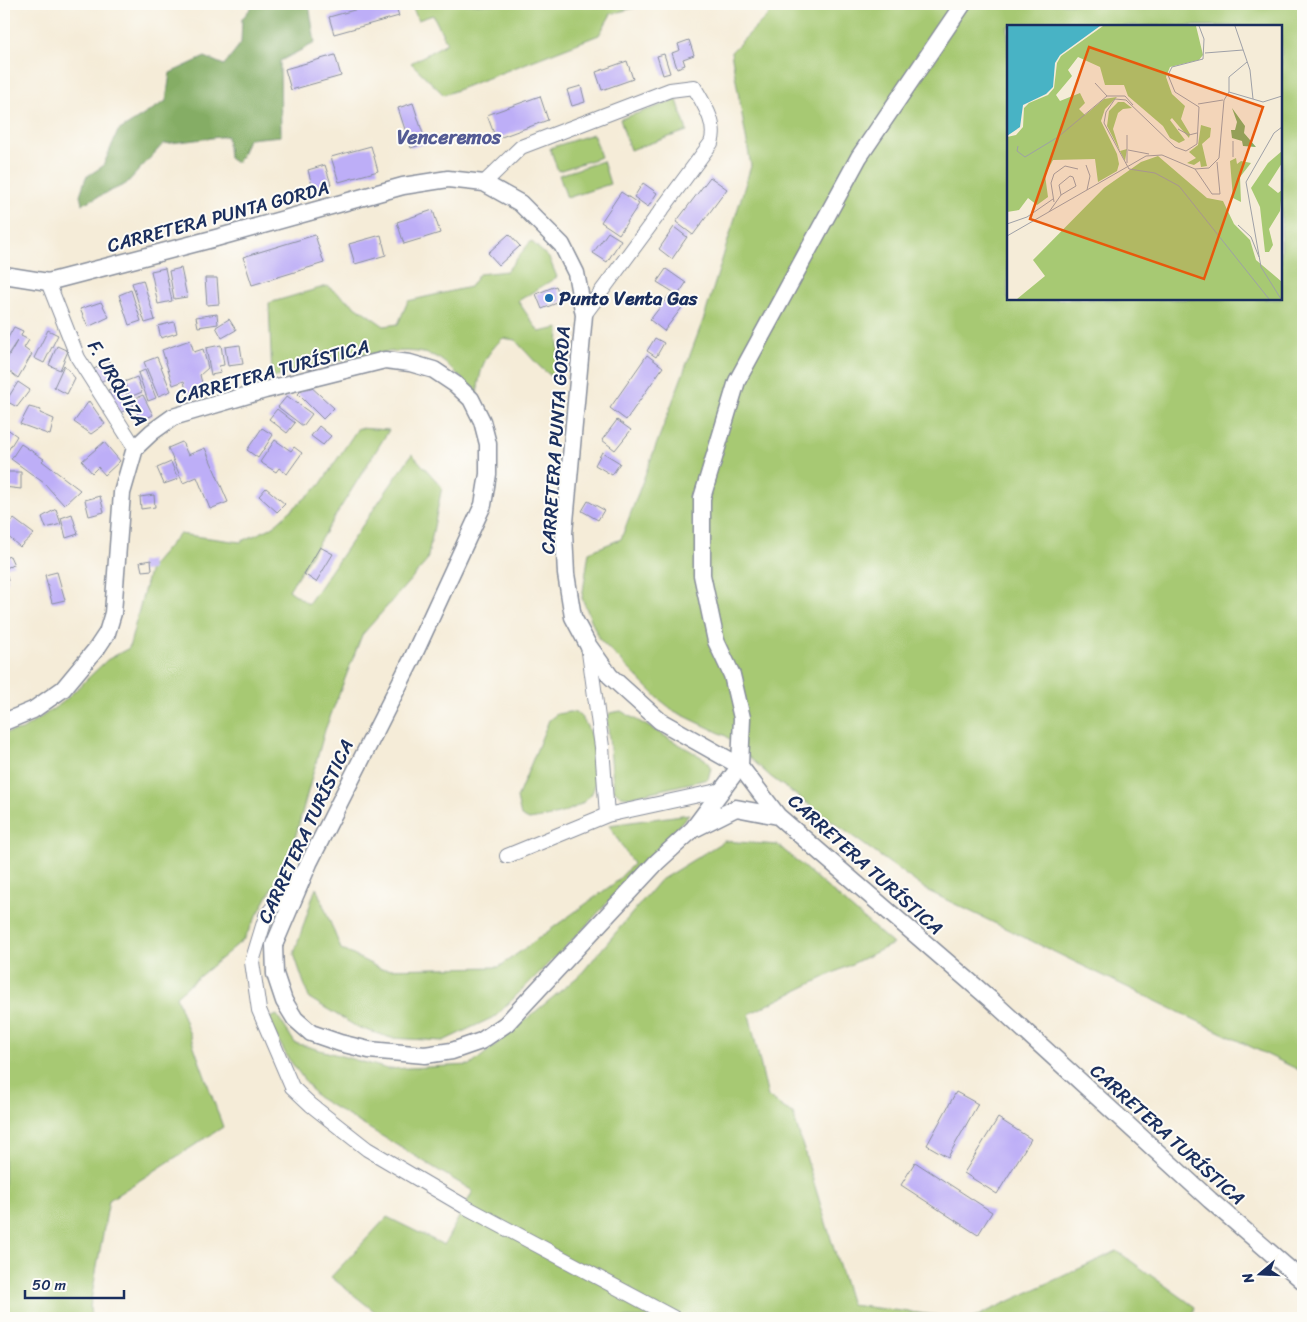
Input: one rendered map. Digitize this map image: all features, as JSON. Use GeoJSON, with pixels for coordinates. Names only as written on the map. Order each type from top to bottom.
{"type":"FeatureCollection","features":[{"type":"Feature","properties":{"kind":"main road"},"geometry":{"type":"LineString","coordinates":[[740,766],[742,718],[732,675],[716,640],[702,575],[702,498],[737,381],[859,157],[963,4]]}},
{"type":"Feature","properties":{"kind":"main road","name":"CARRETERA PUNTA GORDA"},"geometry":{"type":"LineString","coordinates":[[4,275],[48,282],[403,186],[448,179],[484,183],[520,203],[562,245],[576,273],[584,315],[564,533],[566,574],[573,617],[588,645],[610,676],[660,721],[740,766]]}},
{"type":"Feature","properties":{"kind":"main road","name":"CARRETERA TURÍSTICA"},"geometry":{"type":"LineString","coordinates":[[135,448],[173,417],[265,390],[385,360],[410,363],[434,370],[455,384],[471,400],[482,421],[488,444],[488,474],[483,505],[411,661],[309,863],[274,945],[275,974],[284,1001],[295,1019],[312,1033],[340,1044],[369,1050],[425,1055],[452,1051],[481,1041],[506,1024],[657,862],[693,829],[740,766],[778,816],[990,999],[1202,1193],[1303,1281]]}},
{"type":"Feature","properties":{"kind":"main road"},"geometry":{"type":"LineString","coordinates":[[4,722],[33,710],[63,689],[107,633],[113,613],[122,493],[135,448]]}},
{"type":"Feature","properties":{"kind":"main road"},"geometry":{"type":"LineString","coordinates":[[693,829],[736,808],[778,816]]}},
{"type":"Feature","properties":{"kind":"street"},"geometry":{"type":"LineString","coordinates":[[484,183],[521,147],[670,90],[694,87],[710,118],[715,134],[712,143],[584,315]]}},
{"type":"Feature","properties":{"kind":"street","name":"F. URQUIZA"},"geometry":{"type":"LineString","coordinates":[[48,282],[78,358],[135,448]]}},
{"type":"Feature","properties":{"kind":"street"},"geometry":{"type":"LineString","coordinates":[[588,645],[602,746],[606,815]]}},
{"type":"Feature","properties":{"kind":"street"},"geometry":{"type":"LineString","coordinates":[[507,856],[606,815],[722,790]]}},
{"type":"Feature","properties":{"kind":"street"},"geometry":{"type":"LineString","coordinates":[[309,863],[266,916],[252,962],[259,1010],[292,1087],[367,1148],[464,1206],[674,1318]]}},
{"type":"Feature","properties":{"kind":"green space"},"geometry":{"type":"Polygon","coordinates":[[[254,4],[309,4],[315,43],[280,61],[281,136],[248,139],[241,157],[236,163],[229,158],[227,136],[163,144],[126,184],[82,204],[80,195],[86,177],[103,166],[118,131],[166,101],[170,73],[205,57],[224,65],[241,43],[242,19],[254,4]]]}},
{"type":"Feature","properties":{"kind":"green space"},"geometry":{"type":"Polygon","coordinates":[[[411,4],[649,4],[611,14],[599,35],[444,95],[411,63],[447,43],[433,15],[418,20],[411,4]]]}},
{"type":"Feature","properties":{"kind":"green space"},"geometry":{"type":"Polygon","coordinates":[[[779,4],[1303,4],[1303,1072],[928,891],[771,777],[726,736],[674,711],[659,699],[599,639],[582,598],[589,552],[621,539],[705,315],[751,166],[731,52],[779,4]]]}},
{"type":"Feature","properties":{"kind":"green space"},"geometry":{"type":"Polygon","coordinates":[[[677,100],[687,131],[630,150],[620,119],[677,100]]]}},
{"type":"Feature","properties":{"kind":"green space"},"geometry":{"type":"Polygon","coordinates":[[[593,134],[601,157],[558,171],[550,148],[593,134]]]}},
{"type":"Feature","properties":{"kind":"green space"},"geometry":{"type":"Polygon","coordinates":[[[603,161],[610,184],[567,198],[559,175],[603,161]]]}},
{"type":"Feature","properties":{"kind":"green space"},"geometry":{"type":"Polygon","coordinates":[[[531,241],[549,258],[557,277],[518,301],[539,332],[559,328],[557,381],[540,367],[515,340],[503,338],[491,351],[484,363],[477,394],[439,359],[417,352],[376,353],[331,362],[272,378],[269,303],[327,286],[384,326],[398,324],[408,301],[470,287],[479,274],[507,271],[531,241]]]}},
{"type":"Feature","properties":{"kind":"green space"},"geometry":{"type":"Polygon","coordinates":[[[358,428],[389,430],[289,590],[308,604],[412,454],[442,487],[427,561],[362,635],[325,730],[290,856],[244,939],[176,996],[223,1127],[109,1200],[90,1306],[91,1318],[4,1318],[4,733],[22,730],[62,703],[107,660],[129,648],[150,568],[179,534],[240,542],[271,528],[320,485],[358,428]]]}},
{"type":"Feature","properties":{"kind":"green space"},"geometry":{"type":"Polygon","coordinates":[[[621,711],[705,759],[711,768],[708,779],[629,797],[621,796],[614,790],[607,718],[610,713],[621,711]]]}},
{"type":"Feature","properties":{"kind":"green space"},"geometry":{"type":"Polygon","coordinates":[[[569,712],[579,715],[589,731],[595,754],[596,778],[594,788],[584,802],[570,810],[529,820],[521,816],[517,798],[549,720],[557,714],[569,712]]]}},
{"type":"Feature","properties":{"kind":"green space"},"geometry":{"type":"Polygon","coordinates":[[[689,814],[585,927],[496,1016],[443,1041],[391,1038],[357,1027],[309,998],[294,954],[316,887],[341,949],[381,969],[499,967],[616,882],[633,864],[609,825],[689,814]]]}},
{"type":"Feature","properties":{"kind":"green space"},"geometry":{"type":"Polygon","coordinates":[[[724,841],[778,845],[893,944],[749,1014],[768,1097],[793,1114],[851,1305],[960,1318],[383,1318],[331,1277],[387,1217],[444,1245],[473,1191],[317,1097],[288,1058],[267,1019],[277,1015],[295,1043],[388,1069],[471,1065],[581,974],[659,881],[724,841]]]}},
{"type":"Feature","properties":{"kind":"green space"},"geometry":{"type":"Polygon","coordinates":[[[1117,1251],[1195,1307],[1192,1318],[973,1318],[1117,1251]]]}},
{"type":"Feature","properties":{"kind":"building"},"geometry":{"type":"Polygon","coordinates":[[[376,4],[395,4],[399,16],[334,34],[329,17],[376,4]]]}},
{"type":"Feature","properties":{"kind":"building"},"geometry":{"type":"Polygon","coordinates":[[[689,40],[694,55],[683,59],[685,65],[677,68],[672,53],[680,50],[678,44],[689,40]]]}},
{"type":"Feature","properties":{"kind":"building"},"geometry":{"type":"Polygon","coordinates":[[[664,54],[670,73],[663,75],[657,56],[664,54]]]}},
{"type":"Feature","properties":{"kind":"building"},"geometry":{"type":"Polygon","coordinates":[[[335,55],[341,76],[291,90],[285,69],[335,55]]]}},
{"type":"Feature","properties":{"kind":"building"},"geometry":{"type":"Polygon","coordinates":[[[627,61],[633,79],[602,90],[596,72],[627,61]]]}},
{"type":"Feature","properties":{"kind":"building"},"geometry":{"type":"Polygon","coordinates":[[[581,86],[585,102],[572,106],[567,90],[581,86]]]}},
{"type":"Feature","properties":{"kind":"building"},"geometry":{"type":"Polygon","coordinates":[[[540,96],[548,120],[496,139],[487,115],[540,96]]]}},
{"type":"Feature","properties":{"kind":"building"},"geometry":{"type":"Polygon","coordinates":[[[413,103],[426,143],[411,148],[398,108],[413,103]]]}},
{"type":"Feature","properties":{"kind":"building"},"geometry":{"type":"Polygon","coordinates":[[[371,146],[378,171],[339,182],[331,157],[371,146]]]}},
{"type":"Feature","properties":{"kind":"building"},"geometry":{"type":"Polygon","coordinates":[[[325,165],[331,184],[313,189],[308,170],[325,165]]]}},
{"type":"Feature","properties":{"kind":"building"},"geometry":{"type":"Polygon","coordinates":[[[710,177],[727,189],[693,235],[676,222],[710,177]]]}},
{"type":"Feature","properties":{"kind":"building"},"geometry":{"type":"Polygon","coordinates":[[[643,183],[657,193],[648,207],[634,197],[643,183]]]}},
{"type":"Feature","properties":{"kind":"building"},"geometry":{"type":"Polygon","coordinates":[[[621,192],[639,204],[619,234],[601,222],[621,192]]]}},
{"type":"Feature","properties":{"kind":"building"},"geometry":{"type":"Polygon","coordinates":[[[433,210],[440,233],[404,244],[397,222],[433,210]]]}},
{"type":"Feature","properties":{"kind":"building"},"geometry":{"type":"Polygon","coordinates":[[[674,227],[687,237],[672,259],[659,249],[674,227]]]}},
{"type":"Feature","properties":{"kind":"building"},"geometry":{"type":"Polygon","coordinates":[[[608,232],[621,240],[607,262],[593,253],[608,232]]]}},
{"type":"Feature","properties":{"kind":"building"},"geometry":{"type":"Polygon","coordinates":[[[509,234],[520,246],[499,265],[488,253],[509,234]]]}},
{"type":"Feature","properties":{"kind":"building"},"geometry":{"type":"Polygon","coordinates":[[[315,235],[324,263],[252,285],[243,257],[315,235]]]}},
{"type":"Feature","properties":{"kind":"building"},"geometry":{"type":"Polygon","coordinates":[[[381,235],[386,255],[355,264],[349,244],[381,235]]]}},
{"type":"Feature","properties":{"kind":"building"},"geometry":{"type":"Polygon","coordinates":[[[165,268],[172,301],[158,304],[151,271],[165,268]]]}},
{"type":"Feature","properties":{"kind":"building"},"geometry":{"type":"Polygon","coordinates":[[[181,268],[187,297],[174,299],[169,271],[181,268]]]}},
{"type":"Feature","properties":{"kind":"building"},"geometry":{"type":"Polygon","coordinates":[[[666,269],[686,283],[678,295],[657,282],[666,269]]]}},
{"type":"Feature","properties":{"kind":"building"},"geometry":{"type":"Polygon","coordinates":[[[205,278],[217,278],[219,304],[207,305],[205,278]]]}},
{"type":"Feature","properties":{"kind":"building"},"geometry":{"type":"Polygon","coordinates":[[[143,280],[155,320],[145,323],[132,283],[143,280]]]}},
{"type":"Feature","properties":{"kind":"building"},"geometry":{"type":"Polygon","coordinates":[[[556,286],[562,301],[542,309],[536,294],[556,286]]]}},
{"type":"Feature","properties":{"kind":"building"},"geometry":{"type":"Polygon","coordinates":[[[131,290],[141,321],[129,325],[119,295],[131,290]]]}},
{"type":"Feature","properties":{"kind":"building"},"geometry":{"type":"Polygon","coordinates":[[[670,294],[684,305],[664,331],[650,320],[670,294]]]}},
{"type":"Feature","properties":{"kind":"building"},"geometry":{"type":"Polygon","coordinates":[[[101,302],[109,317],[88,327],[80,309],[101,302]]]}},
{"type":"Feature","properties":{"kind":"building"},"geometry":{"type":"Polygon","coordinates":[[[217,314],[218,324],[198,327],[196,317],[217,314]]]}},
{"type":"Feature","properties":{"kind":"building"},"geometry":{"type":"Polygon","coordinates":[[[229,319],[236,330],[222,338],[216,327],[229,319]]]}},
{"type":"Feature","properties":{"kind":"building"},"geometry":{"type":"Polygon","coordinates":[[[174,322],[177,333],[161,338],[158,326],[174,322]]]}},
{"type":"Feature","properties":{"kind":"building"},"geometry":{"type":"Polygon","coordinates":[[[14,327],[23,331],[21,336],[29,340],[24,348],[32,354],[18,378],[9,371],[7,374],[4,372],[4,364],[17,341],[5,359],[4,345],[14,327]]]}},
{"type":"Feature","properties":{"kind":"building"},"geometry":{"type":"Polygon","coordinates":[[[48,330],[58,335],[44,363],[34,358],[48,330]]]}},
{"type":"Feature","properties":{"kind":"building"},"geometry":{"type":"Polygon","coordinates":[[[655,338],[664,343],[656,357],[647,351],[655,338]]]}},
{"type":"Feature","properties":{"kind":"building"},"geometry":{"type":"Polygon","coordinates":[[[190,340],[194,352],[203,349],[208,368],[200,375],[204,391],[187,396],[184,381],[173,385],[162,350],[190,340]]]}},
{"type":"Feature","properties":{"kind":"building"},"geometry":{"type":"Polygon","coordinates":[[[221,345],[224,365],[219,366],[221,373],[211,375],[206,348],[221,345]]]}},
{"type":"Feature","properties":{"kind":"building"},"geometry":{"type":"Polygon","coordinates":[[[240,345],[243,364],[228,366],[225,347],[240,345]]]}},
{"type":"Feature","properties":{"kind":"building"},"geometry":{"type":"Polygon","coordinates":[[[57,346],[68,351],[60,370],[49,365],[57,346]]]}},
{"type":"Feature","properties":{"kind":"building"},"geometry":{"type":"Polygon","coordinates":[[[647,355],[663,367],[626,420],[610,408],[647,355]]]}},
{"type":"Feature","properties":{"kind":"building"},"geometry":{"type":"Polygon","coordinates":[[[157,357],[171,391],[158,396],[144,362],[157,357]]]}},
{"type":"Feature","properties":{"kind":"building"},"geometry":{"type":"Polygon","coordinates":[[[109,361],[116,374],[100,382],[94,369],[109,361]]]}},
{"type":"Feature","properties":{"kind":"building"},"geometry":{"type":"Polygon","coordinates":[[[64,365],[75,378],[67,394],[54,387],[64,365]]]}},
{"type":"Feature","properties":{"kind":"building"},"geometry":{"type":"Polygon","coordinates":[[[145,370],[156,398],[148,401],[138,373],[145,370]]]}},
{"type":"Feature","properties":{"kind":"building"},"geometry":{"type":"Polygon","coordinates":[[[137,377],[142,392],[130,397],[124,382],[137,377]]]}},
{"type":"Feature","properties":{"kind":"building"},"geometry":{"type":"Polygon","coordinates":[[[18,382],[30,390],[17,407],[6,401],[18,382]]]}},
{"type":"Feature","properties":{"kind":"building"},"geometry":{"type":"Polygon","coordinates":[[[121,384],[133,406],[120,413],[108,390],[121,384]]]}},
{"type":"Feature","properties":{"kind":"building"},"geometry":{"type":"Polygon","coordinates":[[[308,384],[334,408],[323,419],[298,394],[308,384]]]}},
{"type":"Feature","properties":{"kind":"building"},"geometry":{"type":"Polygon","coordinates":[[[143,395],[153,415],[141,421],[131,400],[143,395]]]}},
{"type":"Feature","properties":{"kind":"building"},"geometry":{"type":"Polygon","coordinates":[[[287,396],[312,414],[303,426],[278,407],[287,396]]]}},
{"type":"Feature","properties":{"kind":"building"},"geometry":{"type":"Polygon","coordinates":[[[89,401],[105,424],[91,434],[74,422],[89,401]]]}},
{"type":"Feature","properties":{"kind":"building"},"geometry":{"type":"Polygon","coordinates":[[[29,407],[41,410],[40,413],[54,419],[50,435],[20,424],[29,407]]]}},
{"type":"Feature","properties":{"kind":"building"},"geometry":{"type":"Polygon","coordinates":[[[277,409],[295,423],[287,433],[269,419],[277,409]]]}},
{"type":"Feature","properties":{"kind":"building"},"geometry":{"type":"Polygon","coordinates":[[[617,420],[631,430],[615,450],[602,440],[617,420]]]}},
{"type":"Feature","properties":{"kind":"building"},"geometry":{"type":"Polygon","coordinates":[[[319,426],[331,436],[323,445],[311,436],[319,426]]]}},
{"type":"Feature","properties":{"kind":"building"},"geometry":{"type":"Polygon","coordinates":[[[6,428],[17,436],[4,457],[4,431],[6,428]]]}},
{"type":"Feature","properties":{"kind":"building"},"geometry":{"type":"Polygon","coordinates":[[[262,428],[273,435],[258,458],[247,450],[262,428]]]}},
{"type":"Feature","properties":{"kind":"building"},"geometry":{"type":"Polygon","coordinates":[[[275,440],[291,451],[294,447],[302,453],[287,474],[279,468],[276,472],[260,462],[275,440]]]}},
{"type":"Feature","properties":{"kind":"building"},"geometry":{"type":"Polygon","coordinates":[[[104,442],[120,461],[105,475],[98,467],[92,473],[82,461],[104,442]]]}},
{"type":"Feature","properties":{"kind":"building"},"geometry":{"type":"Polygon","coordinates":[[[182,442],[188,455],[205,448],[228,502],[210,509],[197,477],[183,483],[168,448],[182,442]]]}},
{"type":"Feature","properties":{"kind":"building"},"geometry":{"type":"Polygon","coordinates":[[[21,444],[44,459],[42,461],[80,490],[64,505],[44,483],[11,459],[21,444]]]}},
{"type":"Feature","properties":{"kind":"building"},"geometry":{"type":"Polygon","coordinates":[[[602,452],[620,463],[612,475],[595,465],[602,452]]]}},
{"type":"Feature","properties":{"kind":"building"},"geometry":{"type":"Polygon","coordinates":[[[171,462],[178,479],[164,484],[157,468],[171,462]]]}},
{"type":"Feature","properties":{"kind":"building"},"geometry":{"type":"Polygon","coordinates":[[[4,472],[21,472],[21,489],[4,487],[4,472]]]}},
{"type":"Feature","properties":{"kind":"building"},"geometry":{"type":"Polygon","coordinates":[[[266,488],[285,504],[277,512],[259,496],[266,488]]]}},
{"type":"Feature","properties":{"kind":"building"},"geometry":{"type":"Polygon","coordinates":[[[154,495],[155,507],[141,509],[140,497],[154,495]]]}},
{"type":"Feature","properties":{"kind":"building"},"geometry":{"type":"Polygon","coordinates":[[[100,496],[104,512],[89,516],[85,500],[100,496]]]}},
{"type":"Feature","properties":{"kind":"building"},"geometry":{"type":"Polygon","coordinates":[[[588,501],[604,510],[598,520],[582,511],[588,501]]]}},
{"type":"Feature","properties":{"kind":"building"},"geometry":{"type":"Polygon","coordinates":[[[56,509],[61,524],[46,528],[42,517],[56,509]]]}},
{"type":"Feature","properties":{"kind":"building"},"geometry":{"type":"Polygon","coordinates":[[[72,514],[78,534],[66,538],[61,518],[72,514]]]}},
{"type":"Feature","properties":{"kind":"building"},"geometry":{"type":"Polygon","coordinates":[[[14,519],[34,534],[20,547],[4,533],[14,519]]]}},
{"type":"Feature","properties":{"kind":"building"},"geometry":{"type":"Polygon","coordinates":[[[320,547],[333,554],[316,582],[304,574],[320,547]]]}},
{"type":"Feature","properties":{"kind":"building"},"geometry":{"type":"Polygon","coordinates":[[[10,556],[14,565],[5,568],[8,581],[4,582],[4,558],[10,556]]]}},
{"type":"Feature","properties":{"kind":"building"},"geometry":{"type":"Polygon","coordinates":[[[151,560],[152,570],[142,571],[140,562],[151,560]]]}},
{"type":"Feature","properties":{"kind":"building"},"geometry":{"type":"Polygon","coordinates":[[[57,572],[65,600],[52,603],[45,575],[57,572]]]}},
{"type":"Feature","properties":{"kind":"building"},"geometry":{"type":"Polygon","coordinates":[[[956,1092],[978,1104],[948,1157],[927,1145],[956,1092]]]}},
{"type":"Feature","properties":{"kind":"building"},"geometry":{"type":"Polygon","coordinates":[[[998,1118],[1031,1139],[997,1194],[964,1173],[998,1118]]]}},
{"type":"Feature","properties":{"kind":"building"},"geometry":{"type":"Polygon","coordinates":[[[915,1162],[992,1212],[978,1235],[901,1185],[915,1162]]]}},
{"type":"Feature","properties":{"kind":"place","name":"Punto Venta Gas"},"geometry":{"type":"Point","coordinates":[549,298]}},
{"type":"Feature","properties":{"kind":"district","name":"Venceremos"},"geometry":{"type":"Point","coordinates":[449,137]}}]}
